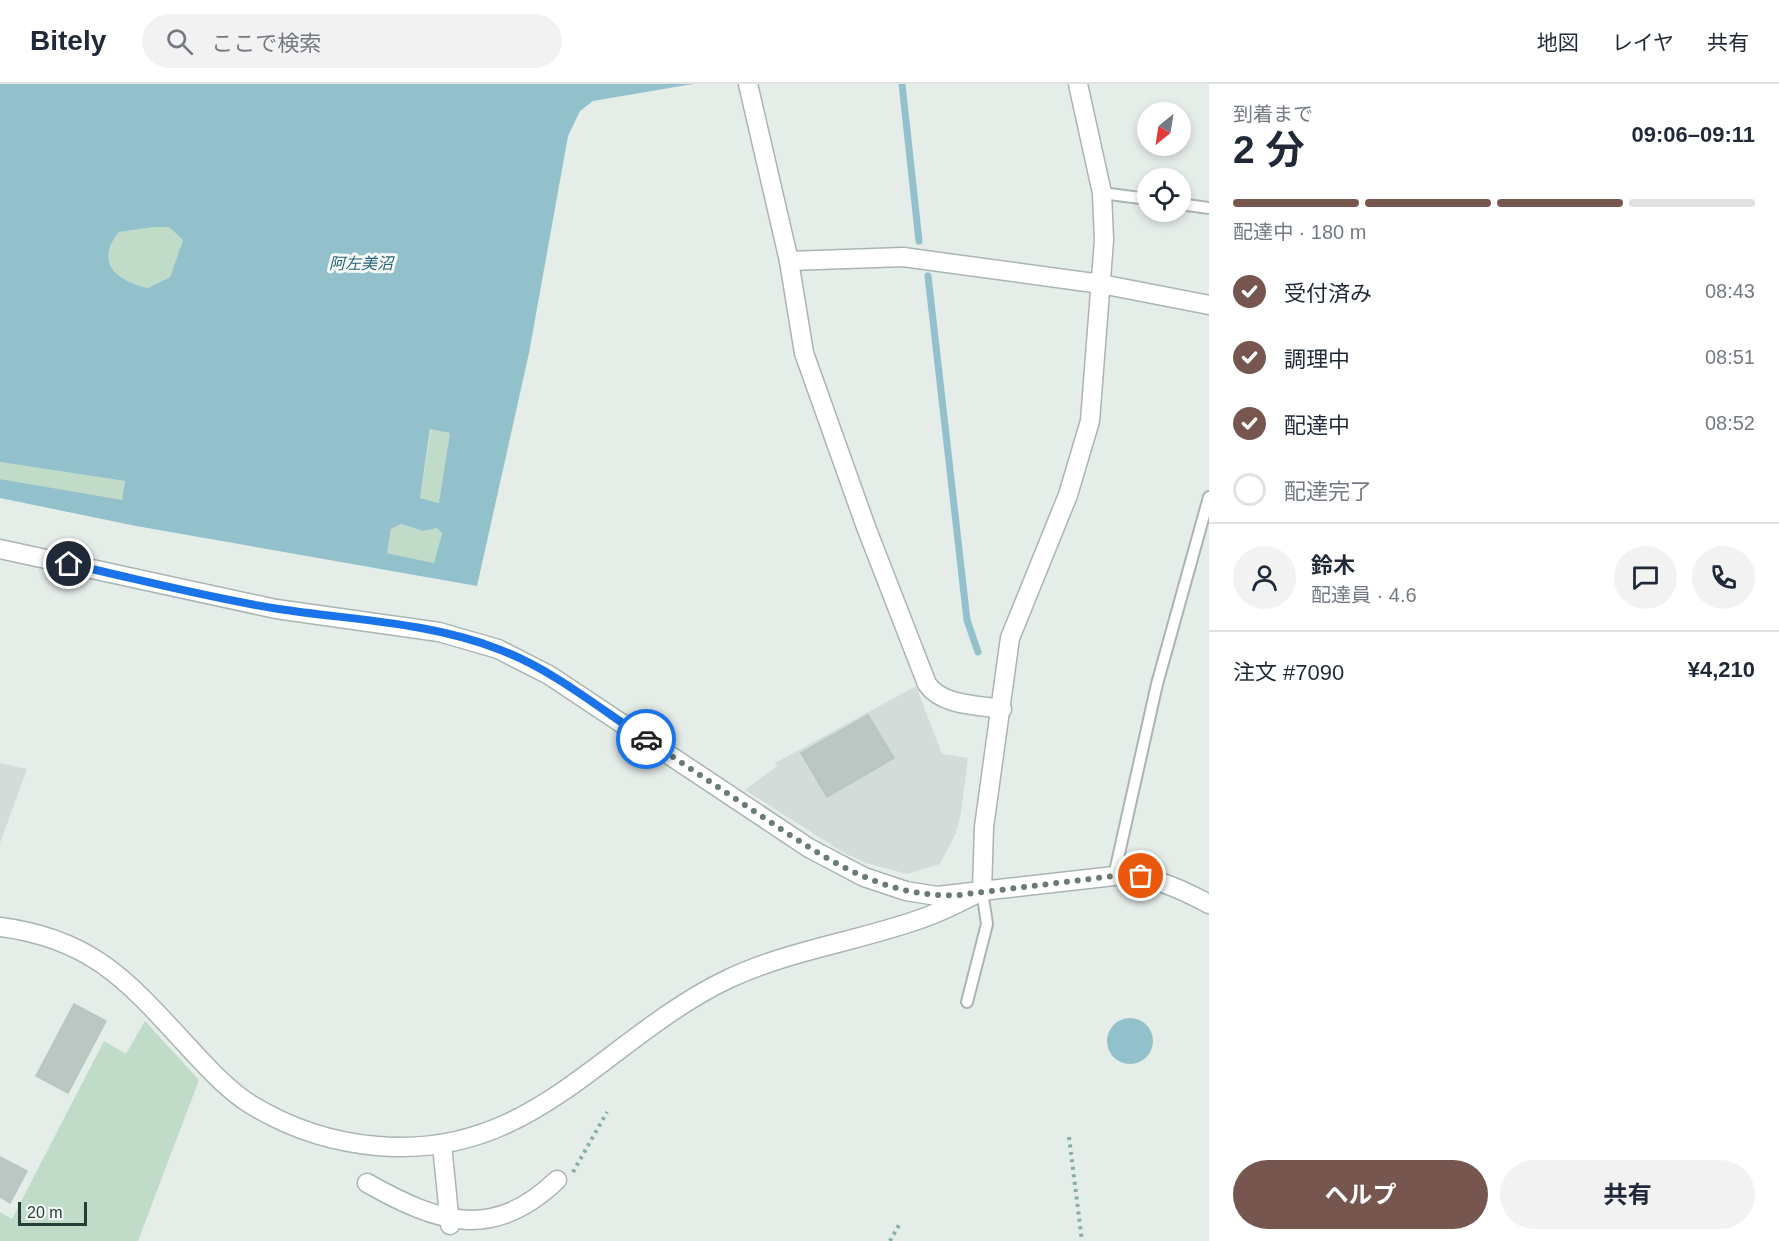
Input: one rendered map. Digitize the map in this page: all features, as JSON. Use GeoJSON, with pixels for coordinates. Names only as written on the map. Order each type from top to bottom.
{"type":"FeatureCollection","features":[{"type":"Feature","properties":{"kind":"street"},"geometry":{"type":"LineString","coordinates":[[748,84],[789,261],[804,353],[866,527],[927,684],[934,694],[943,699],[1002,709]]}},
{"type":"Feature","properties":{"kind":"street"},"geometry":{"type":"LineString","coordinates":[[982,891],[984,827],[1010,638],[1068,495],[1090,421],[1104,240],[1102,193],[1078,84]]}},
{"type":"Feature","properties":{"kind":"street"},"geometry":{"type":"LineString","coordinates":[[789,261],[903,257],[1101,284],[1209,305]]}},
{"type":"Feature","properties":{"kind":"street"},"geometry":{"type":"LineString","coordinates":[[0,549],[276,609],[439,632],[498,649],[549,675],[840,866],[906,891],[937,896],[1114,876],[1153,878],[1209,904]]}},
{"type":"Feature","properties":{"kind":"street"},"geometry":{"type":"LineString","coordinates":[[0,927],[47,936],[100,960],[133,988],[216,1076],[247,1102],[277,1119],[342,1142],[405,1148],[442,1145],[504,1126],[535,1111],[569,1089],[665,1016],[693,997],[727,980],[790,955],[926,917],[982,891]]}},
{"type":"Feature","properties":{"kind":"street"},"geometry":{"type":"LineString","coordinates":[[442,1145],[450,1225]]}},
{"type":"Feature","properties":{"kind":"street"},"geometry":{"type":"LineString","coordinates":[[367,1183],[424,1215],[450,1225],[486,1230],[503,1225],[518,1216],[557,1180]]}},
{"type":"Feature","properties":{"kind":"lane"},"geometry":{"type":"LineString","coordinates":[[1102,193],[1137,198]]}},
{"type":"Feature","properties":{"kind":"lane"},"geometry":{"type":"LineString","coordinates":[[1191,206],[1209,208]]}},
{"type":"Feature","properties":{"kind":"lane"},"geometry":{"type":"LineString","coordinates":[[1114,876],[1157,684],[1209,497]]}},
{"type":"Feature","properties":{"kind":"lane"},"geometry":{"type":"LineString","coordinates":[[967,1002],[987,924],[982,891]]}},
{"type":"Feature","properties":{"kind":"path"},"geometry":{"type":"LineString","coordinates":[[557,1180],[570,1176],[607,1112]]}},
{"type":"Feature","properties":{"kind":"path"},"geometry":{"type":"LineString","coordinates":[[1069,1137],[1082,1241]]}},
{"type":"Feature","properties":{"kind":"path"},"geometry":{"type":"LineString","coordinates":[[890,1241],[899,1225]]}},
{"type":"Feature","properties":{"kind":"shaded area"},"geometry":{"type":"Polygon","coordinates":[[[916,686],[942,754],[968,758],[956,833],[940,864],[907,874],[866,863],[844,853],[745,790],[777,766],[775,763],[916,686]]]}},
{"type":"Feature","properties":{"kind":"shaded area"},"geometry":{"type":"Polygon","coordinates":[[[0,763],[27,769],[0,843],[0,763]]]}},
{"type":"Feature","properties":{"kind":"green space"},"geometry":{"type":"Polygon","coordinates":[[[169,227],[183,240],[170,277],[148,288],[119,276],[109,262],[109,253],[119,232],[169,227]]]}},
{"type":"Feature","properties":{"kind":"green space"},"geometry":{"type":"Polygon","coordinates":[[[431,428],[450,433],[440,503],[420,498],[431,428]]]}},
{"type":"Feature","properties":{"kind":"green space"},"geometry":{"type":"Polygon","coordinates":[[[0,462],[125,481],[122,501],[0,479],[0,462]]]}},
{"type":"Feature","properties":{"kind":"green space"},"geometry":{"type":"Polygon","coordinates":[[[401,524],[423,531],[437,528],[442,533],[434,563],[387,553],[391,529],[401,524]]]}},
{"type":"Feature","properties":{"kind":"green space"},"geometry":{"type":"Polygon","coordinates":[[[145,1021],[199,1080],[138,1241],[0,1241],[0,1212],[12,1219],[104,1041],[126,1054],[145,1021]]]}},
{"type":"Feature","properties":{"kind":"water","name":"阿左美沼"},"geometry":{"type":"Polygon","coordinates":[[[0,84],[693,84],[593,101],[580,111],[568,136],[529,353],[477,586],[136,526],[0,498],[0,479],[122,500],[125,481],[0,462],[0,84]],[[169,227],[119,232],[109,253],[109,261],[119,275],[127,281],[148,288],[170,277],[183,240],[169,227]],[[430,429],[420,498],[439,503],[450,433],[430,429]],[[401,524],[391,529],[387,553],[434,563],[442,533],[437,528],[423,531],[401,524]]]}},
{"type":"Feature","properties":{"kind":"water"},"geometry":{"type":"Polygon","coordinates":[[[1130,1018],[1146,1025],[1153,1041],[1146,1057],[1130,1064],[1114,1057],[1107,1041],[1114,1025],[1130,1018]]]}},
{"type":"Feature","properties":{"kind":"building"},"geometry":{"type":"Polygon","coordinates":[[[868,715],[894,758],[827,797],[801,753],[868,715]]]}},
{"type":"Feature","properties":{"kind":"building"},"geometry":{"type":"Polygon","coordinates":[[[74,1004],[106,1021],[68,1093],[36,1076],[74,1004]]]}},
{"type":"Feature","properties":{"kind":"building"},"geometry":{"type":"Polygon","coordinates":[[[0,1157],[27,1171],[10,1203],[0,1197],[0,1157]]]}},
{"type":"Feature","properties":{"kind":"waterway"},"geometry":{"type":"LineString","coordinates":[[902,84],[919,241]]}},
{"type":"Feature","properties":{"kind":"waterway"},"geometry":{"type":"LineString","coordinates":[[928,276],[967,620],[978,652]]}},
{"type":"Feature","properties":{"kind":"way so far"},"geometry":{"type":"LineString","coordinates":[[646,739],[809,848],[864,877],[906,891],[937,896],[959,895],[1114,876],[1141,876]]}},
{"type":"Feature","properties":{"kind":"route"},"geometry":{"type":"LineString","coordinates":[[69,564],[276,609],[439,632],[468,639],[498,649],[549,675],[646,739]]}}]}
